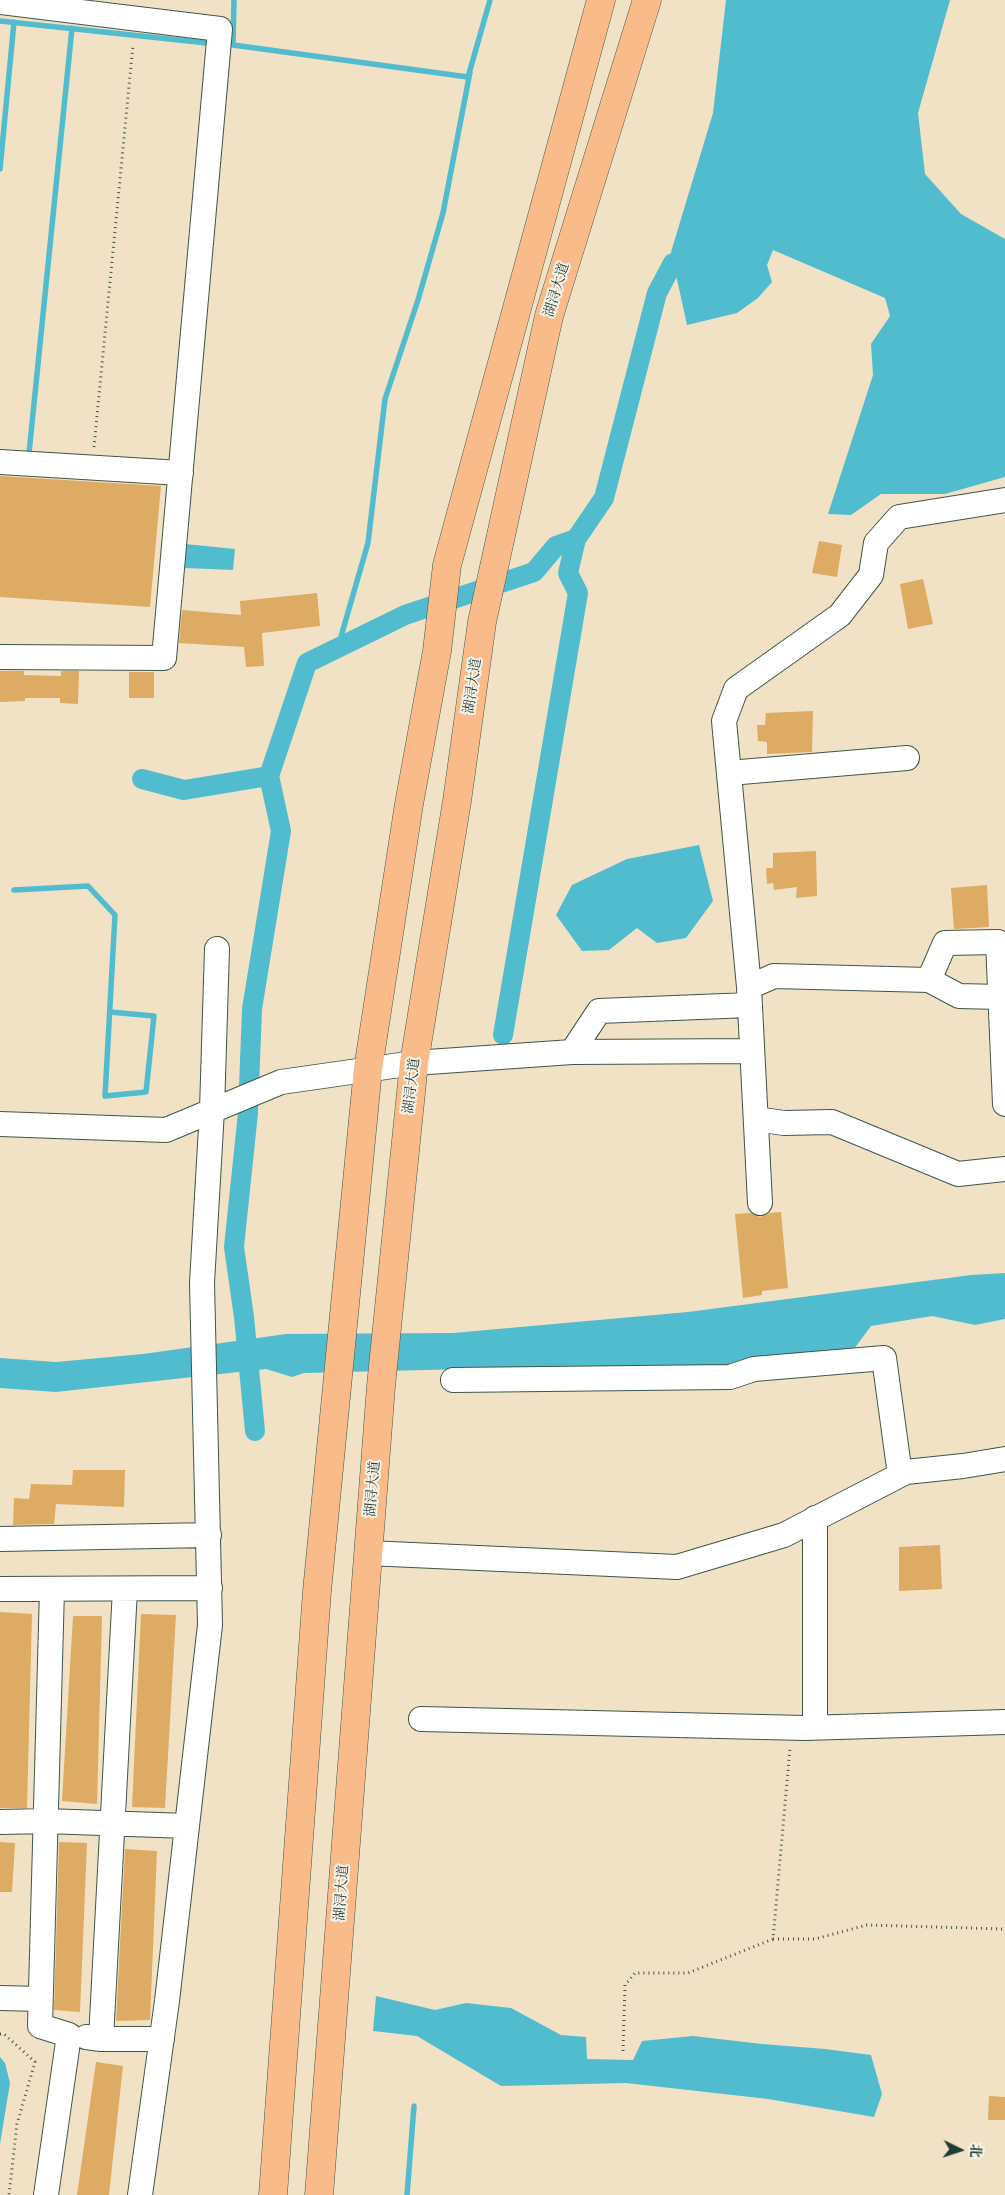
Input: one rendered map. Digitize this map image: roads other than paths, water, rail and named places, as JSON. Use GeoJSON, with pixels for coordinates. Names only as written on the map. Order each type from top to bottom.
{"type":"FeatureCollection","features":[{"type":"Feature","properties":{"kind":"main road"},"geometry":{"type":"LineString","coordinates":[[274,2195],[317,1591],[368,1069],[408,804],[437,651],[447,565],[601,0]]}},
{"type":"Feature","properties":{"kind":"main road","name":"湖浔大道"},"geometry":{"type":"LineString","coordinates":[[319,2195],[389,1294],[414,1063],[456,810],[482,622],[548,316],[646,0]]}},
{"type":"Feature","properties":{"kind":"street"},"geometry":{"type":"LineString","coordinates":[[0,2],[220,29],[164,658],[0,657]]}},
{"type":"Feature","properties":{"kind":"street"},"geometry":{"type":"LineString","coordinates":[[0,462],[180,473]]}},
{"type":"Feature","properties":{"kind":"street"},"geometry":{"type":"LineString","coordinates":[[760,1203],[750,996],[724,721],[736,689],[840,615],[871,575],[876,543],[899,517],[1005,500]]}},
{"type":"Feature","properties":{"kind":"street"},"geometry":{"type":"LineString","coordinates":[[729,773],[907,758]]}},
{"type":"Feature","properties":{"kind":"street"},"geometry":{"type":"LineString","coordinates":[[929,980],[945,943],[998,942],[1005,1104]]}},
{"type":"Feature","properties":{"kind":"street"},"geometry":{"type":"LineString","coordinates":[[140,2195],[162,2039],[210,1625],[202,1283],[212,1110],[217,949]]}},
{"type":"Feature","properties":{"kind":"street"},"geometry":{"type":"LineString","coordinates":[[572,1052],[599,1011],[750,996],[774,976],[929,980],[959,996],[1000,997]]}},
{"type":"Feature","properties":{"kind":"street"},"geometry":{"type":"LineString","coordinates":[[0,1124],[166,1130],[281,1082],[368,1069],[414,1063],[572,1052],[752,1051]]}},
{"type":"Feature","properties":{"kind":"street"},"geometry":{"type":"LineString","coordinates":[[756,1119],[784,1123],[832,1122],[958,1174],[1005,1169]]}},
{"type":"Feature","properties":{"kind":"street"},"geometry":{"type":"LineString","coordinates":[[453,1380],[730,1377],[754,1369],[884,1358],[900,1475]]}},
{"type":"Feature","properties":{"kind":"street"},"geometry":{"type":"LineString","coordinates":[[368,1553],[677,1567],[784,1534],[906,1472],[964,1466],[1005,1459]]}},
{"type":"Feature","properties":{"kind":"street"},"geometry":{"type":"LineString","coordinates":[[803,1727],[816,1518]]}},
{"type":"Feature","properties":{"kind":"street"},"geometry":{"type":"LineString","coordinates":[[0,1539],[209,1535]]}},
{"type":"Feature","properties":{"kind":"street"},"geometry":{"type":"LineString","coordinates":[[0,1589],[210,1588]]}},
{"type":"Feature","properties":{"kind":"street"},"geometry":{"type":"LineString","coordinates":[[101,2040],[125,1589]]}},
{"type":"Feature","properties":{"kind":"street"},"geometry":{"type":"LineString","coordinates":[[52,1590],[40,2026],[70,2035],[101,2040],[162,2039]]}},
{"type":"Feature","properties":{"kind":"street"},"geometry":{"type":"LineString","coordinates":[[421,1719],[803,1727],[1005,1722]]}},
{"type":"Feature","properties":{"kind":"street"},"geometry":{"type":"LineString","coordinates":[[0,1822],[45,1821],[187,1826]]}},
{"type":"Feature","properties":{"kind":"street"},"geometry":{"type":"LineString","coordinates":[[0,1998],[40,1999]]}},
{"type":"Feature","properties":{"kind":"street"},"geometry":{"type":"LineString","coordinates":[[46,2195],[70,2035]]}},
{"type":"Feature","properties":{"kind":"water"},"geometry":{"type":"Polygon","coordinates":[[[726,0],[950,0],[918,113],[925,174],[961,214],[1005,239],[1005,477],[945,494],[881,494],[851,515],[828,514],[873,375],[871,344],[890,316],[885,298],[773,250],[767,265],[772,282],[758,298],[737,313],[687,325],[671,252],[713,113],[726,0]]]}},
{"type":"Feature","properties":{"kind":"water"},"geometry":{"type":"Polygon","coordinates":[[[186,544],[235,549],[233,570],[185,568],[186,544]]]}},
{"type":"Feature","properties":{"kind":"water"},"geometry":{"type":"Polygon","coordinates":[[[699,845],[713,901],[686,938],[657,943],[637,928],[609,950],[582,951],[556,915],[572,885],[627,859],[699,845]]]}},
{"type":"Feature","properties":{"kind":"water"},"geometry":{"type":"Polygon","coordinates":[[[1005,1273],[1005,1319],[975,1325],[932,1316],[871,1326],[848,1357],[666,1369],[662,1366],[548,1367],[304,1373],[292,1377],[266,1369],[56,1392],[0,1388],[0,1358],[56,1362],[143,1354],[286,1334],[453,1333],[688,1312],[971,1275],[1005,1273]]]}},
{"type":"Feature","properties":{"kind":"water"},"geometry":{"type":"Polygon","coordinates":[[[376,1996],[435,2010],[466,2003],[511,2008],[561,2035],[586,2037],[587,2059],[633,2060],[642,2041],[693,2036],[871,2055],[882,2094],[874,2117],[768,2099],[626,2083],[501,2086],[417,2036],[373,2031],[376,1996]]]}},
{"type":"Feature","properties":{"kind":"water"},"geometry":{"type":"Polygon","coordinates":[[[0,2057],[5,2063],[10,2083],[0,2144],[0,2057]]]}},
{"type":"Feature","properties":{"kind":"waterway"},"geometry":{"type":"LineString","coordinates":[[234,0],[233,45],[468,77],[490,0]]}},
{"type":"Feature","properties":{"kind":"waterway"},"geometry":{"type":"LineString","coordinates":[[0,21],[207,43]]}},
{"type":"Feature","properties":{"kind":"waterway"},"geometry":{"type":"LineString","coordinates":[[0,169],[14,22]]}},
{"type":"Feature","properties":{"kind":"waterway"},"geometry":{"type":"LineString","coordinates":[[29,453],[72,28]]}},
{"type":"Feature","properties":{"kind":"waterway"},"geometry":{"type":"LineString","coordinates":[[338,647],[368,543],[385,399],[418,300],[443,213],[470,72]]}},
{"type":"Feature","properties":{"kind":"waterway"},"geometry":{"type":"LineString","coordinates":[[142,779],[184,790],[269,776],[307,663],[405,615],[534,572],[556,546],[576,539],[604,498],[657,293],[673,263]]}},
{"type":"Feature","properties":{"kind":"waterway"},"geometry":{"type":"LineString","coordinates":[[503,1035],[578,593],[568,573],[576,539]]}},
{"type":"Feature","properties":{"kind":"waterway"},"geometry":{"type":"LineString","coordinates":[[255,1431],[244,1317],[234,1247],[248,1113],[252,1009],[281,831],[269,776]]}},
{"type":"Feature","properties":{"kind":"waterway"},"geometry":{"type":"LineString","coordinates":[[14,890],[88,886],[115,915],[105,1096],[146,1092],[154,1016],[110,1012]]}},
{"type":"Feature","properties":{"kind":"waterway"},"geometry":{"type":"LineString","coordinates":[[407,2195],[414,2106]]}}]}
